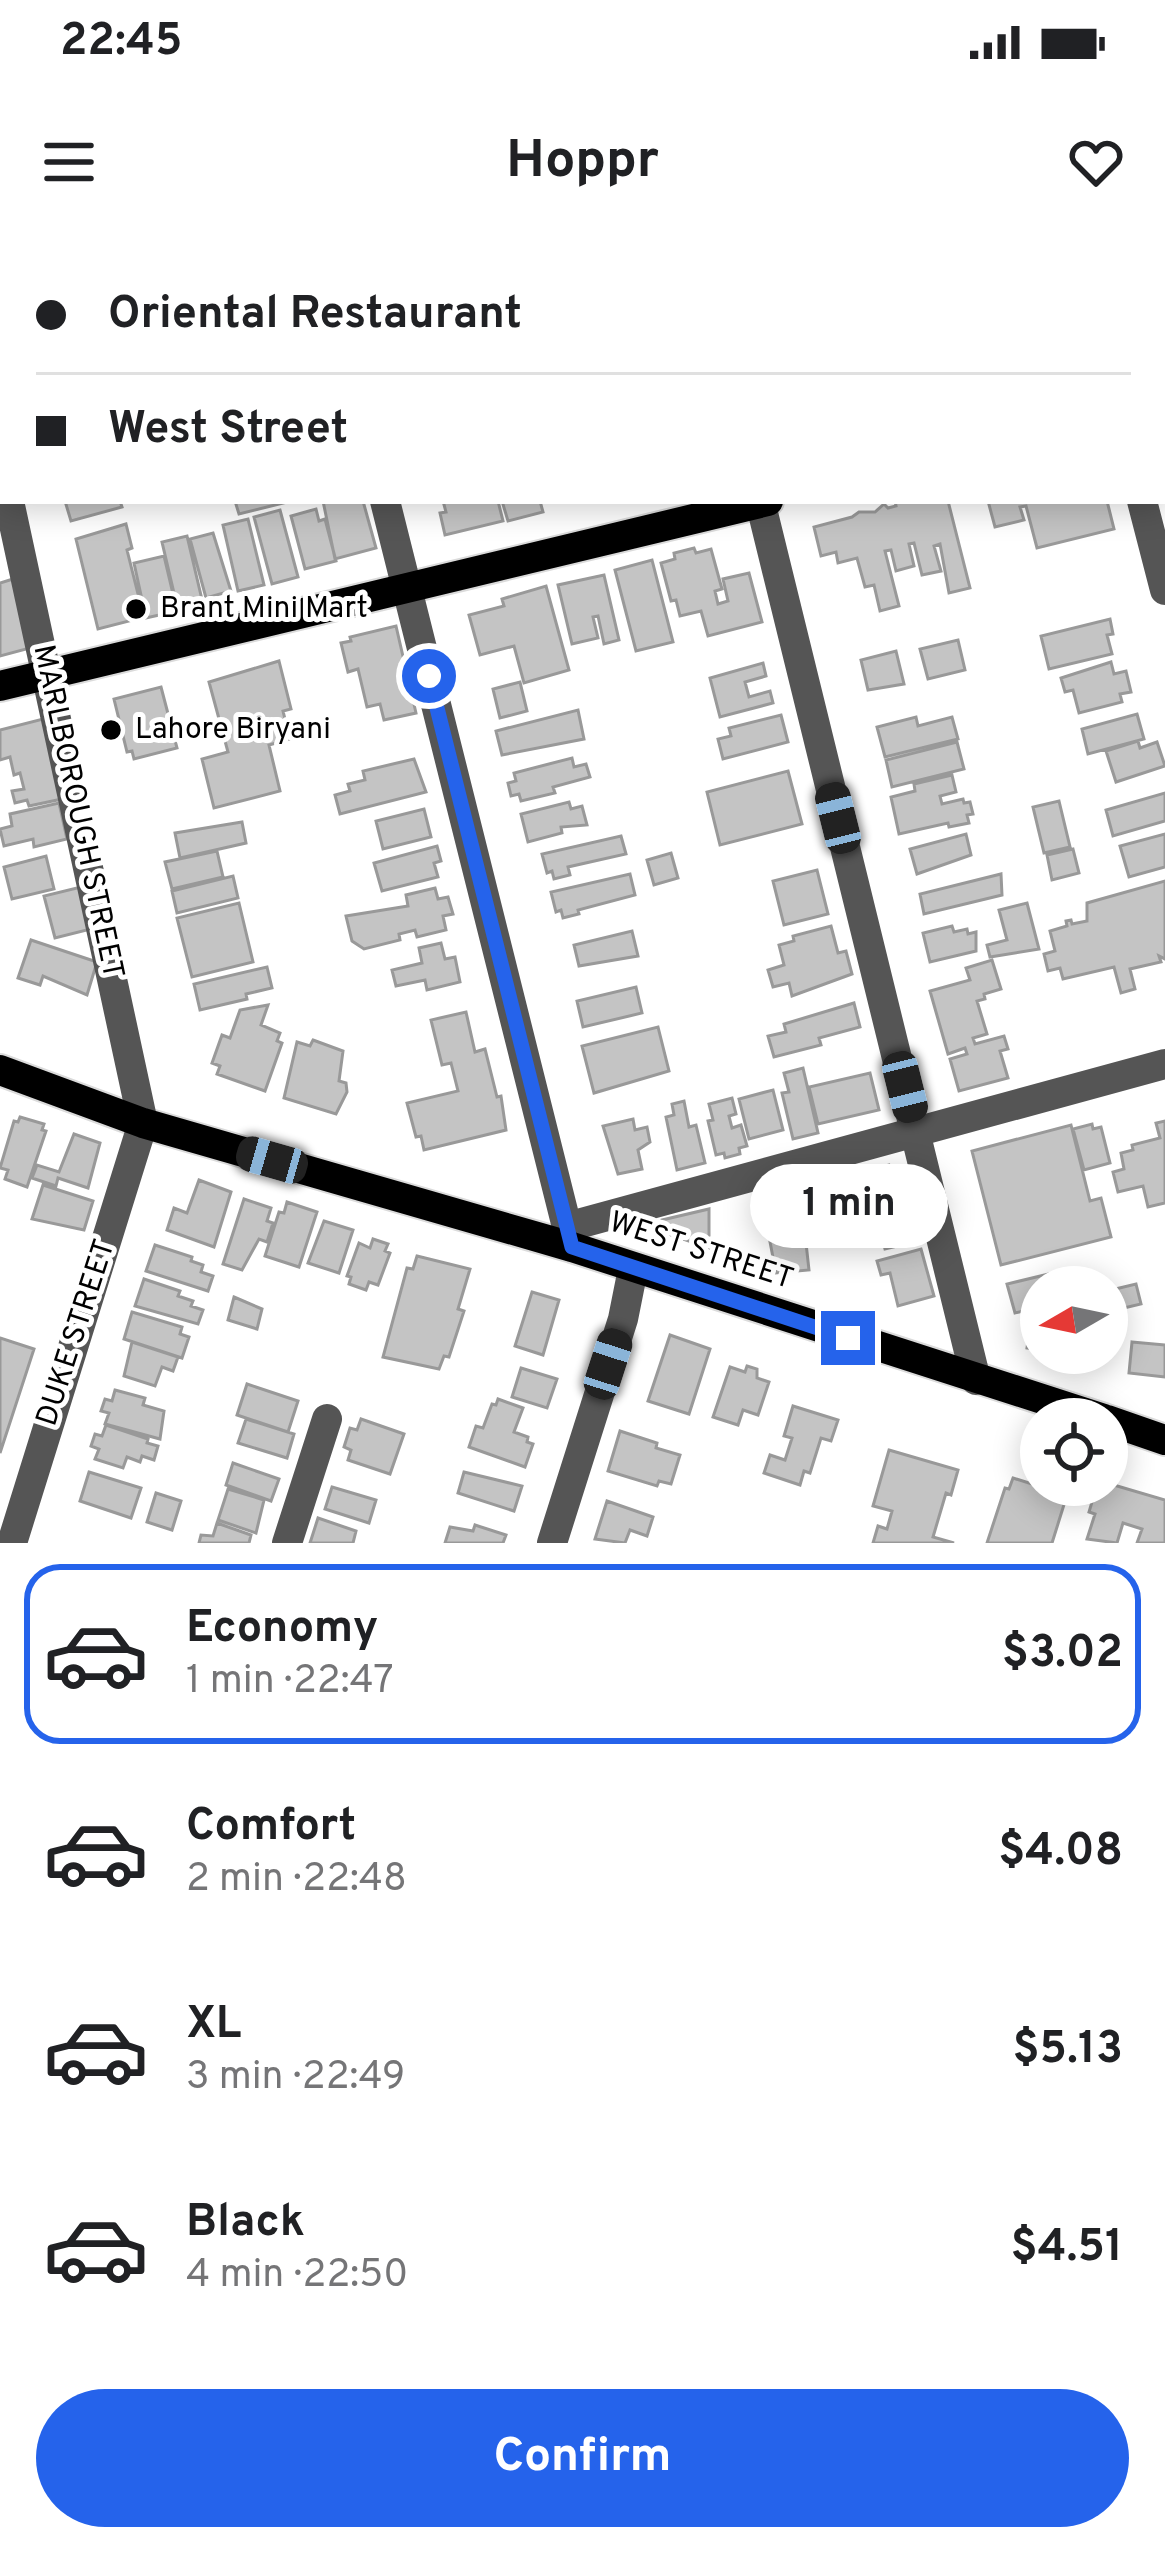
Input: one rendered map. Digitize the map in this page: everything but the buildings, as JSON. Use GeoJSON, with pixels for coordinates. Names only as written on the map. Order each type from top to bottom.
{"type":"FeatureCollection","features":[{"type":"Feature","properties":{"kind":"main road"},"geometry":{"type":"LineString","coordinates":[[0,686],[755,504]]}},
{"type":"Feature","properties":{"kind":"main road","name":"WEST STREET"},"geometry":{"type":"LineString","coordinates":[[0,1070],[143,1123],[570,1237],[633,1269],[1034,1398]]}},
{"type":"Feature","properties":{"kind":"main road","name":"WEST STREET"},"geometry":{"type":"LineString","coordinates":[[1128,1428],[1165,1440]]}},
{"type":"Feature","properties":{"kind":"street","name":"MARLBOROUGH STREET"},"geometry":{"type":"LineString","coordinates":[[10,504],[143,1123]]}},
{"type":"Feature","properties":{"kind":"street"},"geometry":{"type":"LineString","coordinates":[[386,504],[570,1237],[916,1132],[1165,1064]]}},
{"type":"Feature","properties":{"kind":"street"},"geometry":{"type":"LineString","coordinates":[[763,504],[976,1380]]}},
{"type":"Feature","properties":{"kind":"street"},"geometry":{"type":"LineString","coordinates":[[1143,504],[1165,590]]}},
{"type":"Feature","properties":{"kind":"street","name":"DUKE STREET"},"geometry":{"type":"LineString","coordinates":[[18,1536],[143,1123]]}},
{"type":"Feature","properties":{"kind":"street"},"geometry":{"type":"LineString","coordinates":[[552,1543],[622,1319],[633,1269]]}},
{"type":"Feature","properties":{"kind":"street"},"geometry":{"type":"LineString","coordinates":[[287,1543],[327,1419]]}},
{"type":"Feature","properties":{"kind":"place","name":"Brant Mini Mart"},"geometry":{"type":"Point","coordinates":[136,609]}},
{"type":"Feature","properties":{"kind":"place","name":"Lahore Biryani"},"geometry":{"type":"Point","coordinates":[111,730]}},
{"type":"Feature","properties":{"kind":"route"},"geometry":{"type":"LineString","coordinates":[[429,676],[572,1247],[848,1338]]}}]}
